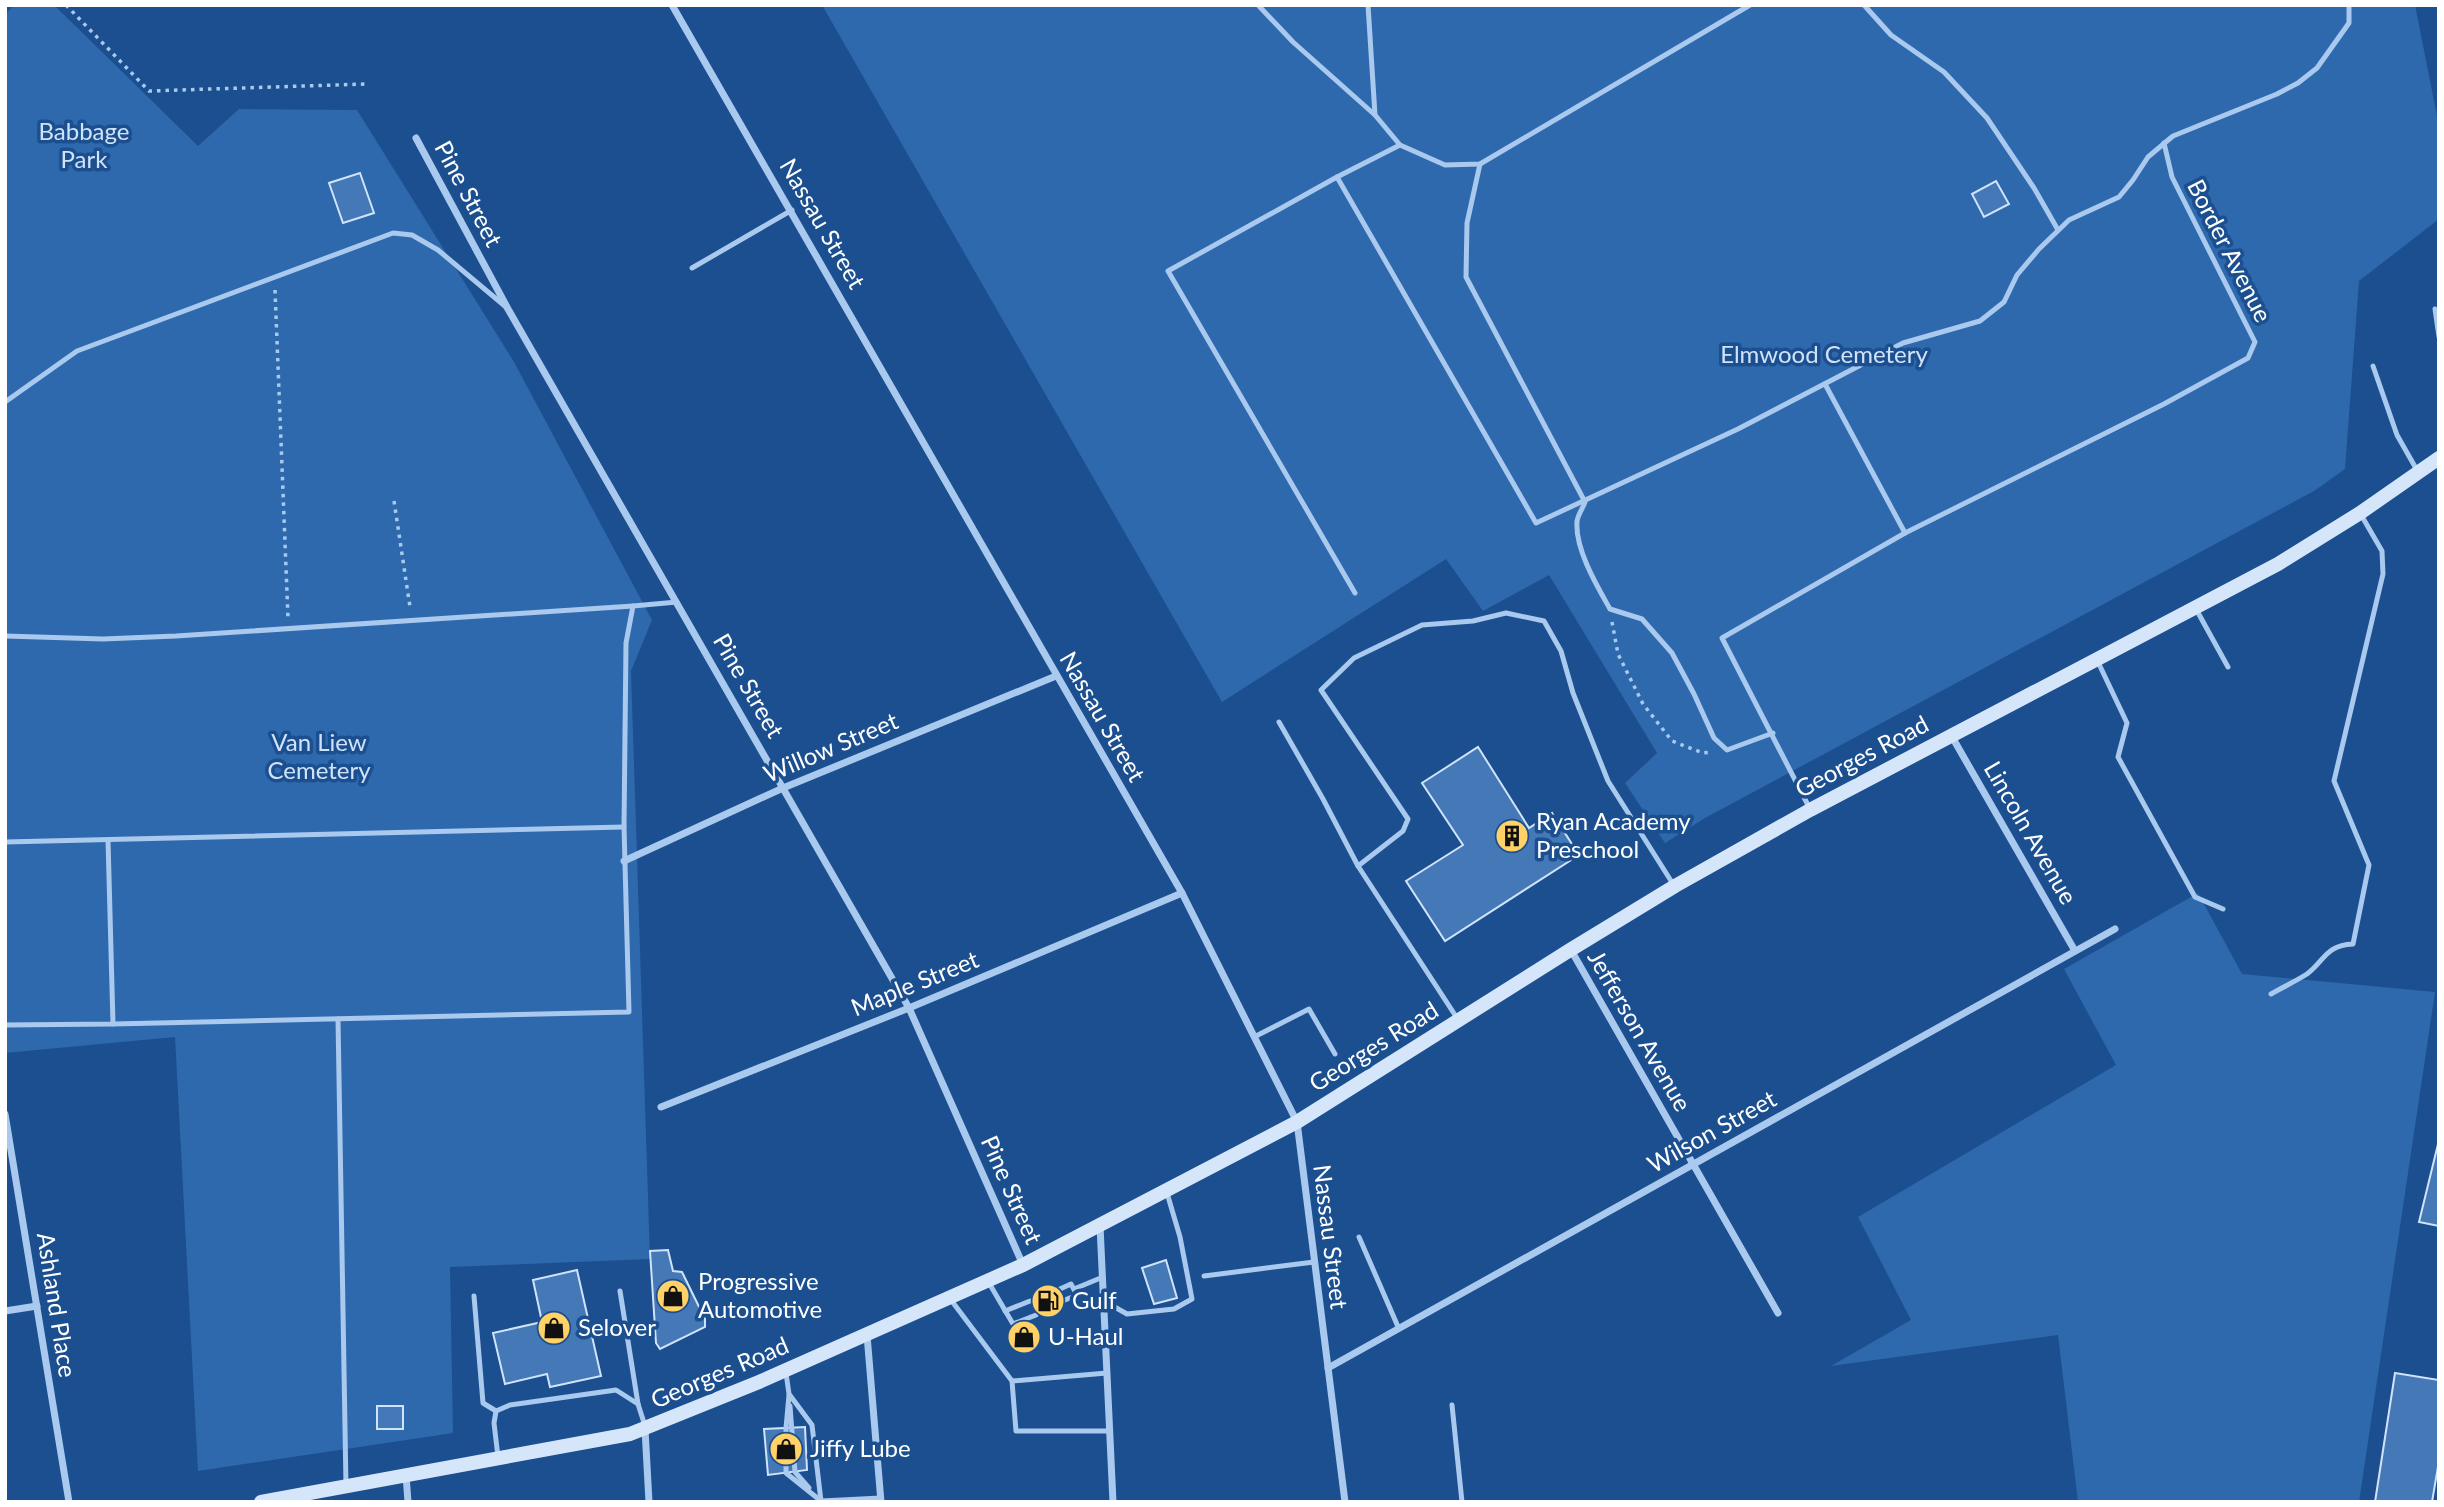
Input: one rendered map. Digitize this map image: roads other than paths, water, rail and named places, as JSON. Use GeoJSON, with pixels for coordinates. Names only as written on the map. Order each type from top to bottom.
{"type":"FeatureCollection","features":[{"type":"Feature","properties":{"kind":"street","name":"Nassau Street"},"geometry":{"type":"LineString","coordinates":[[673,5],[1182,893],[1297,1122],[1345,1502]]}},
{"type":"Feature","properties":{"kind":"street","name":"Pine Street"},"geometry":{"type":"LineString","coordinates":[[416,138],[508,309],[909,1008],[1023,1265]]}},
{"type":"Feature","properties":{"kind":"street","name":"Georges Road"},"geometry":{"type":"LineString","coordinates":[[261,1502],[630,1434],[786,1370],[1023,1265],[1297,1122],[1675,886],[1810,810],[2278,564],[2360,513],[2428,465]]}},
{"type":"Feature","properties":{"kind":"street","name":"Willow Street"},"geometry":{"type":"LineString","coordinates":[[624,861],[783,788],[1056,676]]}},
{"type":"Feature","properties":{"kind":"street","name":"Lincoln Avenue"},"geometry":{"type":"LineString","coordinates":[[1951,735],[2075,951]]}},
{"type":"Feature","properties":{"kind":"street","name":"Maple Street"},"geometry":{"type":"LineString","coordinates":[[661,1107],[909,1008],[1182,893]]}},
{"type":"Feature","properties":{"kind":"street","name":"Wilson Street"},"geometry":{"type":"LineString","coordinates":[[1328,1368],[2115,929]]}},
{"type":"Feature","properties":{"kind":"street","name":"Jefferson Avenue"},"geometry":{"type":"LineString","coordinates":[[1570,950],[1778,1313]]}},
{"type":"Feature","properties":{"kind":"street","name":"Ashland Place"},"geometry":{"type":"LineString","coordinates":[[5,1114],[69,1502]]}},
{"type":"Feature","properties":{"kind":"street"},"geometry":{"type":"LineString","coordinates":[[1101,1226],[1113,1502]]}},
{"type":"Feature","properties":{"kind":"street"},"geometry":{"type":"LineString","coordinates":[[5,1311],[37,1306]]}},
{"type":"Feature","properties":{"kind":"street"},"geometry":{"type":"LineString","coordinates":[[867,1334],[881,1500]]}},
{"type":"Feature","properties":{"kind":"street"},"geometry":{"type":"LineString","coordinates":[[645,1429],[649,1502]]}},
{"type":"Feature","properties":{"kind":"street"},"geometry":{"type":"LineString","coordinates":[[406,1475],[408,1502]]}},
{"type":"Feature","properties":{"kind":"lane"},"geometry":{"type":"LineString","coordinates":[[1258,5],[1293,42],[1375,115],[1400,145],[1445,165],[1480,164],[1750,5]]}},
{"type":"Feature","properties":{"kind":"lane"},"geometry":{"type":"LineString","coordinates":[[1368,5],[1375,115]]}},
{"type":"Feature","properties":{"kind":"lane"},"geometry":{"type":"LineString","coordinates":[[1864,5],[1891,35],[1944,72],[1987,118],[2034,188],[2058,230]]}},
{"type":"Feature","properties":{"kind":"lane"},"geometry":{"type":"LineString","coordinates":[[1338,177],[1536,523],[1738,429],[1903,343],[1980,321],[2004,302],[2018,275],[2069,219],[2119,197],[2148,157],[2173,136],[2298,83],[2317,68],[2349,23],[2349,5]]}},
{"type":"Feature","properties":{"kind":"lane","name":"Border Avenue"},"geometry":{"type":"LineString","coordinates":[[1773,733],[1722,638],[1905,533],[2164,404],[2248,358],[2255,342],[2172,177],[2165,143]]}},
{"type":"Feature","properties":{"kind":"lane"},"geometry":{"type":"LineString","coordinates":[[1355,593],[1168,271],[1400,145]]}},
{"type":"Feature","properties":{"kind":"lane"},"geometry":{"type":"LineString","coordinates":[[1480,164],[1467,223],[1466,277],[1585,502]]}},
{"type":"Feature","properties":{"kind":"lane"},"geometry":{"type":"LineString","coordinates":[[692,268],[792,210]]}},
{"type":"Feature","properties":{"kind":"lane"},"geometry":{"type":"LineString","coordinates":[[5,402],[77,351],[393,233],[412,236],[438,250],[508,309]]}},
{"type":"Feature","properties":{"kind":"lane"},"geometry":{"type":"LineString","coordinates":[[2435,309],[2439,337]]}},
{"type":"Feature","properties":{"kind":"lane"},"geometry":{"type":"LineString","coordinates":[[2373,366],[2398,435],[2428,465]]}},
{"type":"Feature","properties":{"kind":"lane"},"geometry":{"type":"LineString","coordinates":[[1825,384],[1905,533]]}},
{"type":"Feature","properties":{"kind":"lane"},"geometry":{"type":"LineString","coordinates":[[1585,502],[1577,521],[1583,558],[1610,609],[1642,619],[1672,653],[1714,738],[1727,750],[1773,733],[1810,810]]}},
{"type":"Feature","properties":{"kind":"lane"},"geometry":{"type":"LineString","coordinates":[[2271,993],[2309,972],[2326,953],[2339,944],[2353,944],[2369,865],[2334,781],[2383,574],[2382,551],[2360,513]]}},
{"type":"Feature","properties":{"kind":"lane"},"geometry":{"type":"LineString","coordinates":[[5,636],[103,639],[176,636],[677,602]]}},
{"type":"Feature","properties":{"kind":"lane"},"geometry":{"type":"LineString","coordinates":[[5,1025],[629,1012],[624,827],[626,643],[633,606]]}},
{"type":"Feature","properties":{"kind":"lane"},"geometry":{"type":"LineString","coordinates":[[2195,608],[2228,667]]}},
{"type":"Feature","properties":{"kind":"lane"},"geometry":{"type":"LineString","coordinates":[[1359,866],[1403,831],[1408,819],[1321,690],[1354,658],[1422,625],[1474,621],[1506,612],[1544,621],[1561,651],[1573,693],[1608,781],[1675,886]]}},
{"type":"Feature","properties":{"kind":"lane"},"geometry":{"type":"LineString","coordinates":[[2097,659],[2127,723],[2119,757],[2196,897],[2223,909]]}},
{"type":"Feature","properties":{"kind":"lane"},"geometry":{"type":"LineString","coordinates":[[1279,722],[1359,866],[1458,1021]]}},
{"type":"Feature","properties":{"kind":"lane"},"geometry":{"type":"LineString","coordinates":[[5,842],[624,827]]}},
{"type":"Feature","properties":{"kind":"lane"},"geometry":{"type":"LineString","coordinates":[[108,840],[113,1024]]}},
{"type":"Feature","properties":{"kind":"lane"},"geometry":{"type":"LineString","coordinates":[[1254,1037],[1309,1009],[1335,1054]]}},
{"type":"Feature","properties":{"kind":"lane"},"geometry":{"type":"LineString","coordinates":[[338,1019],[346,1486]]}},
{"type":"Feature","properties":{"kind":"lane"},"geometry":{"type":"LineString","coordinates":[[1104,1301],[1127,1314],[1174,1310],[1192,1299],[1180,1237],[1166,1191]]}},
{"type":"Feature","properties":{"kind":"lane"},"geometry":{"type":"LineString","coordinates":[[1359,1237],[1399,1329]]}},
{"type":"Feature","properties":{"kind":"lane"},"geometry":{"type":"LineString","coordinates":[[1203,1276],[1314,1262]]}},
{"type":"Feature","properties":{"kind":"lane"},"geometry":{"type":"LineString","coordinates":[[1074,1289],[1102,1277]]}},
{"type":"Feature","properties":{"kind":"lane"},"geometry":{"type":"LineString","coordinates":[[987,1281],[1013,1325],[1036,1315]]}},
{"type":"Feature","properties":{"kind":"lane"},"geometry":{"type":"LineString","coordinates":[[1059,1289],[1071,1284],[1074,1289],[1077,1295],[1065,1300]]}},
{"type":"Feature","properties":{"kind":"lane"},"geometry":{"type":"LineString","coordinates":[[620,1292],[638,1404],[645,1429]]}},
{"type":"Feature","properties":{"kind":"lane"},"geometry":{"type":"LineString","coordinates":[[474,1296],[483,1403],[496,1411]]}},
{"type":"Feature","properties":{"kind":"lane"},"geometry":{"type":"LineString","coordinates":[[949,1298],[1012,1381],[1016,1431],[1110,1430]]}},
{"type":"Feature","properties":{"kind":"lane"},"geometry":{"type":"LineString","coordinates":[[1005,1311],[1030,1301]]}},
{"type":"Feature","properties":{"kind":"lane"},"geometry":{"type":"LineString","coordinates":[[786,1370],[795,1472],[821,1501],[881,1500]]}},
{"type":"Feature","properties":{"kind":"lane"},"geometry":{"type":"LineString","coordinates":[[1012,1381],[1107,1373]]}},
{"type":"Feature","properties":{"kind":"lane"},"geometry":{"type":"LineString","coordinates":[[496,1411],[510,1405],[560,1396],[617,1390],[638,1404]]}},
{"type":"Feature","properties":{"kind":"lane"},"geometry":{"type":"LineString","coordinates":[[789,1394],[812,1425],[821,1501]]}},
{"type":"Feature","properties":{"kind":"lane"},"geometry":{"type":"LineString","coordinates":[[1452,1405],[1462,1502]]}},
{"type":"Feature","properties":{"kind":"lane"},"geometry":{"type":"LineString","coordinates":[[496,1411],[494,1423],[498,1459]]}},
{"type":"Feature","properties":{"kind":"place","name":"Ryan Academy Preschool"},"geometry":{"type":"Point","coordinates":[1512,836]}},
{"type":"Feature","properties":{"kind":"place","name":"Progressive Automotive"},"geometry":{"type":"Point","coordinates":[673,1296]}},
{"type":"Feature","properties":{"kind":"place","name":"Gulf"},"geometry":{"type":"Point","coordinates":[1048,1301]}},
{"type":"Feature","properties":{"kind":"place","name":"Selover"},"geometry":{"type":"Point","coordinates":[554,1328]}},
{"type":"Feature","properties":{"kind":"place","name":"U-Haul"},"geometry":{"type":"Point","coordinates":[1024,1337]}},
{"type":"Feature","properties":{"kind":"place","name":"Jiffy Lube"},"geometry":{"type":"Point","coordinates":[786,1449]}},
{"type":"Feature","properties":{"kind":"park label","name":"Babbage Park"},"geometry":{"type":"Point","coordinates":[84,146]}},
{"type":"Feature","properties":{"kind":"park label","name":"Elmwood Cemetery"},"geometry":{"type":"Point","coordinates":[1824,355]}},
{"type":"Feature","properties":{"kind":"park label","name":"Van Liew Cemetery"},"geometry":{"type":"Point","coordinates":[319,757]}}]}
